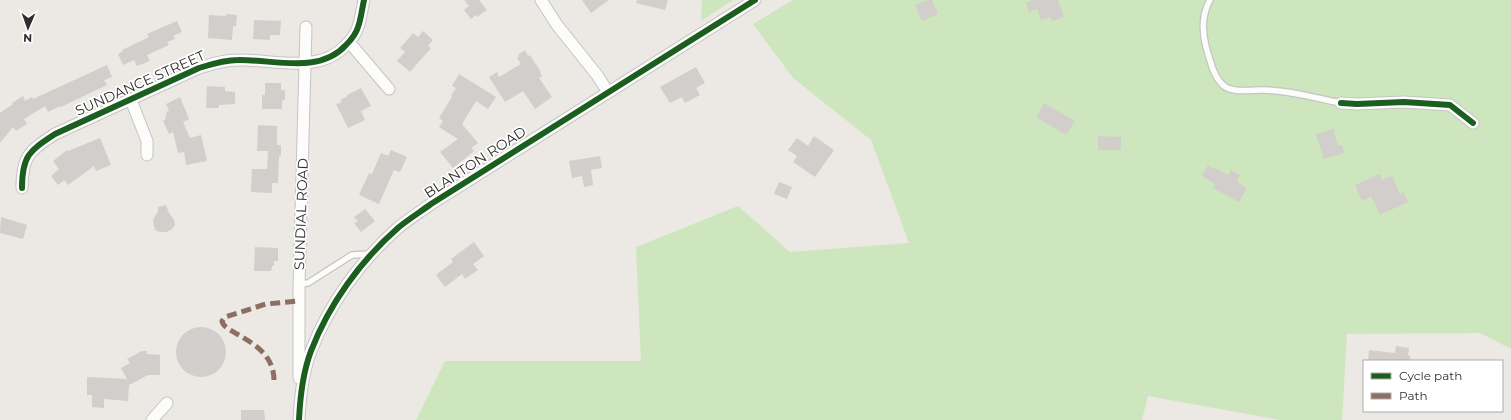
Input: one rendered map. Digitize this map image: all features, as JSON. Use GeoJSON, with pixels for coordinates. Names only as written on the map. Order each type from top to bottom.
{"type":"FeatureCollection","features":[{"type":"Feature","properties":{"kind":"street","name":"SUNDANCE STREET"},"geometry":{"type":"LineString","coordinates":[[22,188],[23,166],[26,159],[33,151],[55,134],[199,68],[216,62],[238,60],[305,64],[333,56],[349,42],[358,27],[364,0]]}},
{"type":"Feature","properties":{"kind":"street"},"geometry":{"type":"LineString","coordinates":[[541,0],[557,25],[597,75],[608,92]]}},
{"type":"Feature","properties":{"kind":"street","name":"BLANTON ROAD"},"geometry":{"type":"LineString","coordinates":[[299,420],[300,401],[310,352],[319,333],[332,309],[362,264],[400,227],[431,204],[754,0]]}},
{"type":"Feature","properties":{"kind":"street","name":"SUNDIAL ROAD"},"geometry":{"type":"LineString","coordinates":[[300,401],[299,284],[306,27]]}},
{"type":"Feature","properties":{"kind":"street"},"geometry":{"type":"LineString","coordinates":[[349,42],[389,89]]}},
{"type":"Feature","properties":{"kind":"street"},"geometry":{"type":"LineString","coordinates":[[131,100],[147,141],[147,155]]}},
{"type":"Feature","properties":{"kind":"street"},"geometry":{"type":"LineString","coordinates":[[1341,103],[1357,104],[1404,102],[1450,105],[1473,123]]}},
{"type":"Feature","properties":{"kind":"street"},"geometry":{"type":"LineString","coordinates":[[152,420],[167,403]]}},
{"type":"Feature","properties":{"kind":"lane"},"geometry":{"type":"LineString","coordinates":[[1210,0],[1205,9],[1204,39],[1211,63],[1224,86],[1234,90],[1270,90],[1341,103]]}},
{"type":"Feature","properties":{"kind":"lane"},"geometry":{"type":"LineString","coordinates":[[299,284],[308,283],[352,255],[371,254]]}},
{"type":"Feature","properties":{"kind":"green space"},"geometry":{"type":"Polygon","coordinates":[[[702,0],[733,0],[701,21],[702,0]]]}},
{"type":"Feature","properties":{"kind":"green space"},"geometry":{"type":"Polygon","coordinates":[[[793,0],[1511,0],[1511,349],[1480,333],[1347,334],[1342,420],[1280,420],[1148,396],[1142,420],[416,420],[445,361],[641,361],[636,247],[738,206],[790,252],[909,243],[871,140],[793,78],[753,24],[793,0]]]}},
{"type":"Feature","properties":{"kind":"building"},"geometry":{"type":"Polygon","coordinates":[[[464,0],[479,0],[487,10],[471,19],[464,10],[469,6],[464,0]]]}},
{"type":"Feature","properties":{"kind":"building"},"geometry":{"type":"Polygon","coordinates":[[[582,0],[609,0],[591,13],[582,0]]]}},
{"type":"Feature","properties":{"kind":"building"},"geometry":{"type":"Polygon","coordinates":[[[637,0],[668,0],[665,10],[636,3],[637,0]]]}},
{"type":"Feature","properties":{"kind":"building"},"geometry":{"type":"Polygon","coordinates":[[[932,0],[938,14],[922,21],[915,5],[932,0]]]}},
{"type":"Feature","properties":{"kind":"building"},"geometry":{"type":"Polygon","coordinates":[[[1034,0],[1058,0],[1064,17],[1052,21],[1051,17],[1041,20],[1037,9],[1029,12],[1026,3],[1034,0]]]}},
{"type":"Feature","properties":{"kind":"building"},"geometry":{"type":"Polygon","coordinates":[[[226,14],[237,15],[236,26],[233,26],[232,40],[208,38],[209,15],[226,16],[226,14]]]}},
{"type":"Feature","properties":{"kind":"building"},"geometry":{"type":"Polygon","coordinates":[[[254,20],[281,21],[280,35],[270,35],[270,40],[253,39],[254,20]]]}},
{"type":"Feature","properties":{"kind":"building"},"geometry":{"type":"Polygon","coordinates":[[[177,21],[182,32],[173,36],[175,39],[167,42],[169,45],[147,55],[150,61],[137,66],[134,60],[123,65],[118,54],[123,51],[122,50],[149,37],[147,34],[177,21]]]}},
{"type":"Feature","properties":{"kind":"building"},"geometry":{"type":"Polygon","coordinates":[[[423,31],[433,40],[428,46],[431,48],[410,72],[397,61],[405,52],[400,48],[413,33],[418,37],[423,31]]]}},
{"type":"Feature","properties":{"kind":"building"},"geometry":{"type":"Polygon","coordinates":[[[525,50],[539,69],[542,76],[539,78],[552,97],[535,109],[523,91],[505,102],[489,77],[497,72],[499,77],[521,64],[517,58],[519,57],[518,55],[525,50]]]}},
{"type":"Feature","properties":{"kind":"building"},"geometry":{"type":"Polygon","coordinates":[[[107,65],[112,77],[104,80],[107,85],[48,112],[45,106],[24,119],[27,124],[16,131],[13,127],[0,143],[0,113],[13,104],[12,103],[23,96],[25,101],[32,97],[33,99],[107,65]]]}},
{"type":"Feature","properties":{"kind":"building"},"geometry":{"type":"Polygon","coordinates":[[[696,67],[705,83],[696,88],[700,95],[685,103],[682,97],[670,103],[660,87],[696,67]]]}},
{"type":"Feature","properties":{"kind":"building"},"geometry":{"type":"Polygon","coordinates":[[[459,74],[496,97],[488,109],[476,101],[462,124],[478,143],[471,148],[474,151],[453,168],[440,152],[458,139],[439,127],[443,121],[439,118],[452,97],[451,96],[456,88],[452,86],[459,74]]]}},
{"type":"Feature","properties":{"kind":"building"},"geometry":{"type":"Polygon","coordinates":[[[265,83],[281,83],[281,90],[285,90],[285,100],[282,100],[282,109],[262,109],[262,95],[265,95],[265,83]]]}},
{"type":"Feature","properties":{"kind":"building"},"geometry":{"type":"Polygon","coordinates":[[[207,86],[225,87],[225,91],[235,92],[235,104],[219,105],[219,108],[206,108],[207,86]]]}},
{"type":"Feature","properties":{"kind":"building"},"geometry":{"type":"Polygon","coordinates":[[[361,88],[371,106],[361,111],[365,120],[348,128],[336,104],[342,102],[340,100],[348,96],[347,95],[361,88]]]}},
{"type":"Feature","properties":{"kind":"building"},"geometry":{"type":"Polygon","coordinates":[[[180,97],[189,119],[183,122],[190,138],[201,135],[207,161],[186,165],[184,152],[178,153],[173,132],[169,134],[163,121],[166,119],[166,112],[169,111],[166,104],[180,97]]]}},
{"type":"Feature","properties":{"kind":"building"},"geometry":{"type":"Polygon","coordinates":[[[1044,103],[1075,121],[1066,135],[1036,117],[1044,103]]]}},
{"type":"Feature","properties":{"kind":"building"},"geometry":{"type":"Polygon","coordinates":[[[258,125],[277,126],[277,145],[281,145],[278,183],[272,183],[272,193],[251,192],[252,169],[267,169],[268,151],[257,151],[258,125]]]}},
{"type":"Feature","properties":{"kind":"building"},"geometry":{"type":"Polygon","coordinates":[[[1333,129],[1338,146],[1342,145],[1344,153],[1324,159],[1316,134],[1333,129]]]}},
{"type":"Feature","properties":{"kind":"building"},"geometry":{"type":"Polygon","coordinates":[[[814,136],[834,150],[815,177],[793,162],[797,156],[788,150],[797,138],[808,146],[814,136]]]}},
{"type":"Feature","properties":{"kind":"building"},"geometry":{"type":"Polygon","coordinates":[[[1098,136],[1121,137],[1121,150],[1098,150],[1098,136]]]}},
{"type":"Feature","properties":{"kind":"building"},"geometry":{"type":"Polygon","coordinates":[[[100,138],[111,165],[96,171],[94,166],[68,185],[64,180],[58,185],[51,176],[59,169],[53,161],[67,150],[68,151],[100,138]]]}},
{"type":"Feature","properties":{"kind":"building"},"geometry":{"type":"Polygon","coordinates":[[[391,150],[407,157],[400,172],[394,170],[379,204],[359,195],[369,173],[372,174],[381,153],[388,156],[391,150]]]}},
{"type":"Feature","properties":{"kind":"building"},"geometry":{"type":"Polygon","coordinates":[[[600,156],[602,168],[591,170],[593,185],[584,187],[582,176],[572,178],[569,161],[600,156]]]}},
{"type":"Feature","properties":{"kind":"building"},"geometry":{"type":"Polygon","coordinates":[[[1208,165],[1228,175],[1231,170],[1240,175],[1237,182],[1247,188],[1239,202],[1213,188],[1215,184],[1202,176],[1208,165]]]}},
{"type":"Feature","properties":{"kind":"building"},"geometry":{"type":"Polygon","coordinates":[[[1380,174],[1382,180],[1392,176],[1400,194],[1403,192],[1408,202],[1380,215],[1371,196],[1362,201],[1355,185],[1380,174]]]}},
{"type":"Feature","properties":{"kind":"building"},"geometry":{"type":"Polygon","coordinates":[[[779,182],[792,187],[787,199],[774,194],[779,182]]]}},
{"type":"Feature","properties":{"kind":"building"},"geometry":{"type":"Polygon","coordinates":[[[166,205],[175,225],[167,232],[160,232],[155,230],[153,220],[158,211],[158,207],[166,205]]]}},
{"type":"Feature","properties":{"kind":"building"},"geometry":{"type":"Polygon","coordinates":[[[365,209],[375,221],[361,232],[354,223],[358,221],[354,217],[365,209]]]}},
{"type":"Feature","properties":{"kind":"building"},"geometry":{"type":"Polygon","coordinates":[[[1,217],[27,225],[23,239],[0,233],[1,217]]]}},
{"type":"Feature","properties":{"kind":"building"},"geometry":{"type":"Polygon","coordinates":[[[474,242],[484,256],[473,264],[478,270],[465,279],[462,274],[445,287],[436,275],[453,262],[451,259],[474,242]]]}},
{"type":"Feature","properties":{"kind":"building"},"geometry":{"type":"Polygon","coordinates":[[[255,247],[278,248],[278,261],[274,261],[274,266],[272,266],[271,271],[254,271],[255,247]]]}},
{"type":"Feature","properties":{"kind":"building"},"geometry":{"type":"Polygon","coordinates":[[[201,327],[210,329],[221,338],[226,352],[224,361],[215,372],[201,377],[192,375],[181,366],[176,352],[178,343],[187,332],[201,327]]]}},
{"type":"Feature","properties":{"kind":"building"},"geometry":{"type":"Polygon","coordinates":[[[1396,346],[1409,348],[1408,355],[1410,356],[1410,360],[1368,360],[1369,350],[1395,353],[1396,346]]]}},
{"type":"Feature","properties":{"kind":"building"},"geometry":{"type":"Polygon","coordinates":[[[142,351],[147,351],[147,354],[160,355],[160,375],[148,375],[129,385],[128,401],[104,399],[104,408],[92,407],[92,395],[87,395],[87,377],[127,379],[121,368],[130,363],[127,359],[142,351]]]}},
{"type":"Feature","properties":{"kind":"building"},"geometry":{"type":"Polygon","coordinates":[[[241,410],[264,410],[265,420],[241,420],[241,410]]]}},
{"type":"Feature","properties":{"kind":"marked path"},"geometry":{"type":"LineString","coordinates":[[274,380],[272,367],[266,356],[258,348],[225,326],[222,321],[225,317],[266,304],[299,301]]}},
{"type":"Feature","properties":{"kind":"cycle path"},"geometry":{"type":"LineString","coordinates":[[22,188],[22,177],[26,161],[33,150],[46,140],[55,134],[199,68],[218,62],[233,60],[309,63],[323,60],[335,54],[348,43],[356,32],[360,21],[364,0]]}},
{"type":"Feature","properties":{"kind":"cycle path"},"geometry":{"type":"LineString","coordinates":[[299,420],[301,394],[306,368],[311,351],[327,316],[359,268],[399,227],[431,204],[755,0]]}},
{"type":"Feature","properties":{"kind":"cycle path"},"geometry":{"type":"LineString","coordinates":[[1341,103],[1357,104],[1404,102],[1450,105],[1473,123]]}}]}
